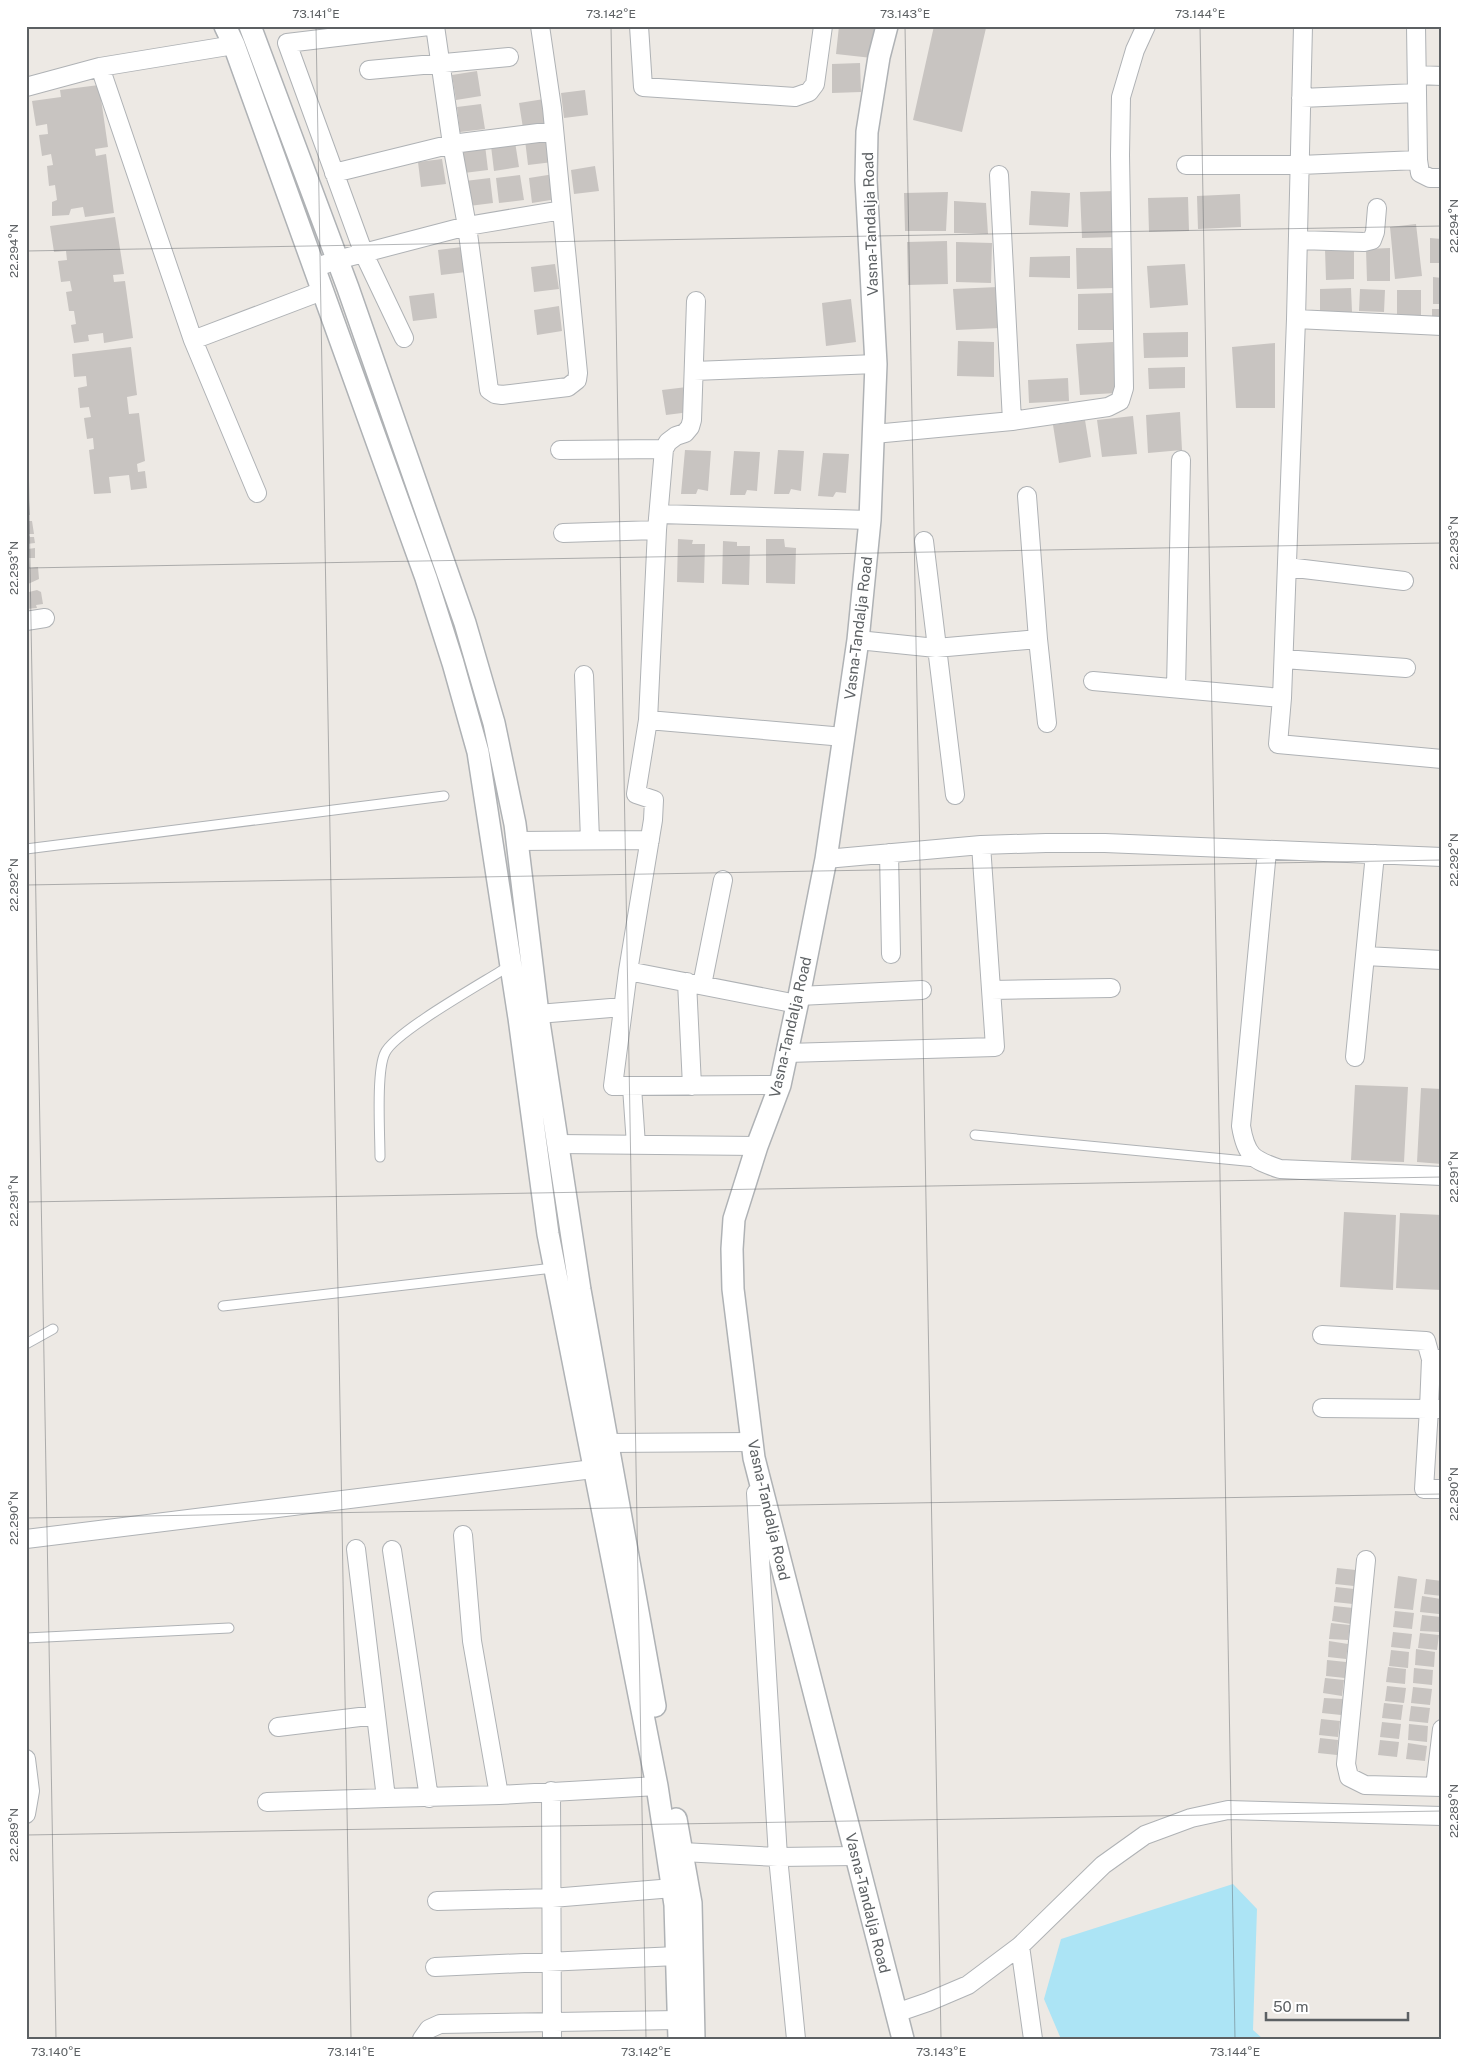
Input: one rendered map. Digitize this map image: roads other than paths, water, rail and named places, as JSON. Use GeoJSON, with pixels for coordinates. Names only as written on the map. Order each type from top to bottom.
{"type":"FeatureCollection","features":[{"type":"Feature","properties":{"kind":"street"},"geometry":{"type":"LineString","coordinates":[[225,26],[234,46],[426,578],[478,752],[511,965],[554,1268],[657,1786],[675,1840],[691,1903],[694,2039]]}},
{"type":"Feature","properties":{"kind":"street"},"geometry":{"type":"LineString","coordinates":[[250,26],[338,260],[465,623],[494,722],[517,841],[538,1014],[580,1290],[675,1840],[672,1888],[676,1905],[678,2030],[551,2031],[440,2024],[429,2029],[422,2039]]}},
{"type":"Feature","properties":{"kind":"street"},"geometry":{"type":"LineString","coordinates":[[404,338],[364,254],[287,43],[429,26]]}},
{"type":"Feature","properties":{"kind":"street"},"geometry":{"type":"LineString","coordinates":[[436,26],[452,144],[467,226],[489,390],[502,395],[568,387],[577,380],[578,374],[554,131],[540,26]]}},
{"type":"Feature","properties":{"kind":"street"},"geometry":{"type":"LineString","coordinates":[[639,26],[642,86],[795,96],[809,92],[815,84],[823,26]]}},
{"type":"Feature","properties":{"kind":"street","name":"Vasna-Tandalja Road"},"geometry":{"type":"LineString","coordinates":[[887,26],[879,57],[867,132],[866,180],[876,364],[870,520],[858,640],[826,859],[787,1053],[780,1085],[757,1146],[734,1219],[732,1289],[754,1450],[855,1856],[903,2039]]}},
{"type":"Feature","properties":{"kind":"street"},"geometry":{"type":"LineString","coordinates":[[874,434],[1012,421],[1108,407],[1120,401],[1124,388],[1120,154],[1121,97],[1135,50],[1146,26]]}},
{"type":"Feature","properties":{"kind":"street"},"geometry":{"type":"LineString","coordinates":[[1303,26],[1296,319],[1284,659],[1278,744],[1442,759]]}},
{"type":"Feature","properties":{"kind":"street"},"geometry":{"type":"LineString","coordinates":[[1416,26],[1418,160],[1420,173],[1430,178],[1442,178]]}},
{"type":"Feature","properties":{"kind":"street"},"geometry":{"type":"LineString","coordinates":[[26,87],[100,68],[234,46]]}},
{"type":"Feature","properties":{"kind":"street"},"geometry":{"type":"LineString","coordinates":[[369,70],[509,58]]}},
{"type":"Feature","properties":{"kind":"street"},"geometry":{"type":"LineString","coordinates":[[100,68],[193,340],[257,493]]}},
{"type":"Feature","properties":{"kind":"street"},"geometry":{"type":"LineString","coordinates":[[1417,75],[1442,76]]}},
{"type":"Feature","properties":{"kind":"street"},"geometry":{"type":"LineString","coordinates":[[1302,98],[1417,93]]}},
{"type":"Feature","properties":{"kind":"street"},"geometry":{"type":"LineString","coordinates":[[334,173],[452,144],[554,131]]}},
{"type":"Feature","properties":{"kind":"street"},"geometry":{"type":"LineString","coordinates":[[1186,165],[1300,165],[1418,160]]}},
{"type":"Feature","properties":{"kind":"street"},"geometry":{"type":"LineString","coordinates":[[999,175],[1012,421]]}},
{"type":"Feature","properties":{"kind":"street"},"geometry":{"type":"LineString","coordinates":[[1298,240],[1364,242],[1372,240],[1375,232],[1377,208]]}},
{"type":"Feature","properties":{"kind":"street"},"geometry":{"type":"LineString","coordinates":[[314,268],[467,226],[562,210]]}},
{"type":"Feature","properties":{"kind":"street"},"geometry":{"type":"LineString","coordinates":[[193,340],[322,291]]}},
{"type":"Feature","properties":{"kind":"street"},"geometry":{"type":"LineString","coordinates":[[696,301],[690,427],[685,433],[676,436],[668,442],[664,449],[658,522],[648,720],[636,794],[654,800],[650,840],[628,971],[612,1086],[780,1085]]}},
{"type":"Feature","properties":{"kind":"street"},"geometry":{"type":"LineString","coordinates":[[1296,319],[1442,326]]}},
{"type":"Feature","properties":{"kind":"street"},"geometry":{"type":"LineString","coordinates":[[694,371],[876,364]]}},
{"type":"Feature","properties":{"kind":"street"},"geometry":{"type":"LineString","coordinates":[[560,450],[664,449]]}},
{"type":"Feature","properties":{"kind":"street"},"geometry":{"type":"LineString","coordinates":[[1176,688],[1181,460]]}},
{"type":"Feature","properties":{"kind":"street"},"geometry":{"type":"LineString","coordinates":[[1027,496],[1038,638],[1047,723]]}},
{"type":"Feature","properties":{"kind":"street"},"geometry":{"type":"LineString","coordinates":[[563,533],[658,522],[870,520]]}},
{"type":"Feature","properties":{"kind":"street"},"geometry":{"type":"LineString","coordinates":[[924,541],[955,795]]}},
{"type":"Feature","properties":{"kind":"street"},"geometry":{"type":"LineString","coordinates":[[1287,567],[1404,580]]}},
{"type":"Feature","properties":{"kind":"street"},"geometry":{"type":"LineString","coordinates":[[26,621],[45,618]]}},
{"type":"Feature","properties":{"kind":"street"},"geometry":{"type":"LineString","coordinates":[[858,640],[936,648],[1038,638]]}},
{"type":"Feature","properties":{"kind":"street"},"geometry":{"type":"LineString","coordinates":[[1284,659],[1406,668]]}},
{"type":"Feature","properties":{"kind":"street"},"geometry":{"type":"LineString","coordinates":[[584,675],[590,840]]}},
{"type":"Feature","properties":{"kind":"street"},"geometry":{"type":"LineString","coordinates":[[1094,681],[1282,698]]}},
{"type":"Feature","properties":{"kind":"street"},"geometry":{"type":"LineString","coordinates":[[648,720],[844,737]]}},
{"type":"Feature","properties":{"kind":"street"},"geometry":{"type":"LineString","coordinates":[[517,841],[650,840]]}},
{"type":"Feature","properties":{"kind":"street"},"geometry":{"type":"LineString","coordinates":[[826,859],[981,845],[1105,843],[1442,857]]}},
{"type":"Feature","properties":{"kind":"street"},"geometry":{"type":"LineString","coordinates":[[787,1053],[995,1047],[981,845]]}},
{"type":"Feature","properties":{"kind":"street"},"geometry":{"type":"LineString","coordinates":[[1267,851],[1241,1126],[1248,1150],[1259,1162],[1280,1169],[1442,1176]]}},
{"type":"Feature","properties":{"kind":"street"},"geometry":{"type":"LineString","coordinates":[[889,853],[891,954]]}},
{"type":"Feature","properties":{"kind":"street"},"geometry":{"type":"LineString","coordinates":[[1355,1057],[1375,854]]}},
{"type":"Feature","properties":{"kind":"street"},"geometry":{"type":"LineString","coordinates":[[692,1086],[694,984],[723,880]]}},
{"type":"Feature","properties":{"kind":"street"},"geometry":{"type":"LineString","coordinates":[[1365,956],[1442,960]]}},
{"type":"Feature","properties":{"kind":"street"},"geometry":{"type":"LineString","coordinates":[[628,971],[694,984],[798,1000],[922,990]]}},
{"type":"Feature","properties":{"kind":"street"},"geometry":{"type":"LineString","coordinates":[[991,990],[1111,988]]}},
{"type":"Feature","properties":{"kind":"street"},"geometry":{"type":"LineString","coordinates":[[538,1014],[623,1007]]}},
{"type":"Feature","properties":{"kind":"street"},"geometry":{"type":"LineString","coordinates":[[632,1087],[636,1145]]}},
{"type":"Feature","properties":{"kind":"street"},"geometry":{"type":"LineString","coordinates":[[558,1144],[757,1146]]}},
{"type":"Feature","properties":{"kind":"street"},"geometry":{"type":"LineString","coordinates":[[1322,1335],[1426,1341],[1436,1359],[1435,1409],[1424,1489],[1442,1490]]}},
{"type":"Feature","properties":{"kind":"street"},"geometry":{"type":"LineString","coordinates":[[1322,1408],[1435,1409]]}},
{"type":"Feature","properties":{"kind":"street"},"geometry":{"type":"LineString","coordinates":[[607,1443],[754,1450],[778,1857],[796,2039]]}},
{"type":"Feature","properties":{"kind":"street"},"geometry":{"type":"LineString","coordinates":[[26,1539],[593,1469]]}},
{"type":"Feature","properties":{"kind":"street"},"geometry":{"type":"LineString","coordinates":[[463,1534],[472,1641],[499,1795]]}},
{"type":"Feature","properties":{"kind":"street"},"geometry":{"type":"LineString","coordinates":[[356,1549],[386,1798]]}},
{"type":"Feature","properties":{"kind":"street"},"geometry":{"type":"LineString","coordinates":[[392,1550],[430,1798]]}},
{"type":"Feature","properties":{"kind":"street"},"geometry":{"type":"LineString","coordinates":[[1366,1560],[1346,1764],[1349,1777],[1365,1785],[1439,1787],[1442,1729]]}},
{"type":"Feature","properties":{"kind":"street"},"geometry":{"type":"LineString","coordinates":[[278,1727],[376,1715]]}},
{"type":"Feature","properties":{"kind":"street"},"geometry":{"type":"LineString","coordinates":[[26,1760],[30,1791],[26,1814]]}},
{"type":"Feature","properties":{"kind":"street"},"geometry":{"type":"LineString","coordinates":[[267,1802],[430,1798],[657,1786]]}},
{"type":"Feature","properties":{"kind":"street"},"geometry":{"type":"LineString","coordinates":[[551,1791],[553,1962],[551,2031]]}},
{"type":"Feature","properties":{"kind":"street"},"geometry":{"type":"LineString","coordinates":[[896,2013],[968,1985],[1020,1946],[1103,1865],[1145,1835],[1191,1818],[1228,1810],[1442,1816]]}},
{"type":"Feature","properties":{"kind":"street"},"geometry":{"type":"LineString","coordinates":[[675,1840],[778,1857],[855,1856]]}},
{"type":"Feature","properties":{"kind":"street"},"geometry":{"type":"LineString","coordinates":[[438,1901],[552,1898],[672,1888]]}},
{"type":"Feature","properties":{"kind":"street"},"geometry":{"type":"LineString","coordinates":[[1020,1946],[1033,2039]]}},
{"type":"Feature","properties":{"kind":"street"},"geometry":{"type":"LineString","coordinates":[[435,1967],[677,1956]]}},
{"type":"Feature","properties":{"kind":"lane"},"geometry":{"type":"LineString","coordinates":[[26,849],[444,796]]}},
{"type":"Feature","properties":{"kind":"lane"},"geometry":{"type":"LineString","coordinates":[[380,1157],[381,1068],[385,1053],[392,1043],[422,1021],[511,965]]}},
{"type":"Feature","properties":{"kind":"lane"},"geometry":{"type":"LineString","coordinates":[[976,1135],[1259,1162]]}},
{"type":"Feature","properties":{"kind":"lane"},"geometry":{"type":"LineString","coordinates":[[223,1306],[554,1268]]}},
{"type":"Feature","properties":{"kind":"lane"},"geometry":{"type":"LineString","coordinates":[[26,1344],[53,1329]]}},
{"type":"Feature","properties":{"kind":"lane"},"geometry":{"type":"LineString","coordinates":[[26,1638],[229,1628]]}},
{"type":"Feature","properties":{"kind":"water"},"geometry":{"type":"Polygon","coordinates":[[[1233,1884],[1257,1909],[1253,2030],[1263,2039],[1061,2039],[1044,1999],[1061,1939],[1233,1884]]]}}]}
